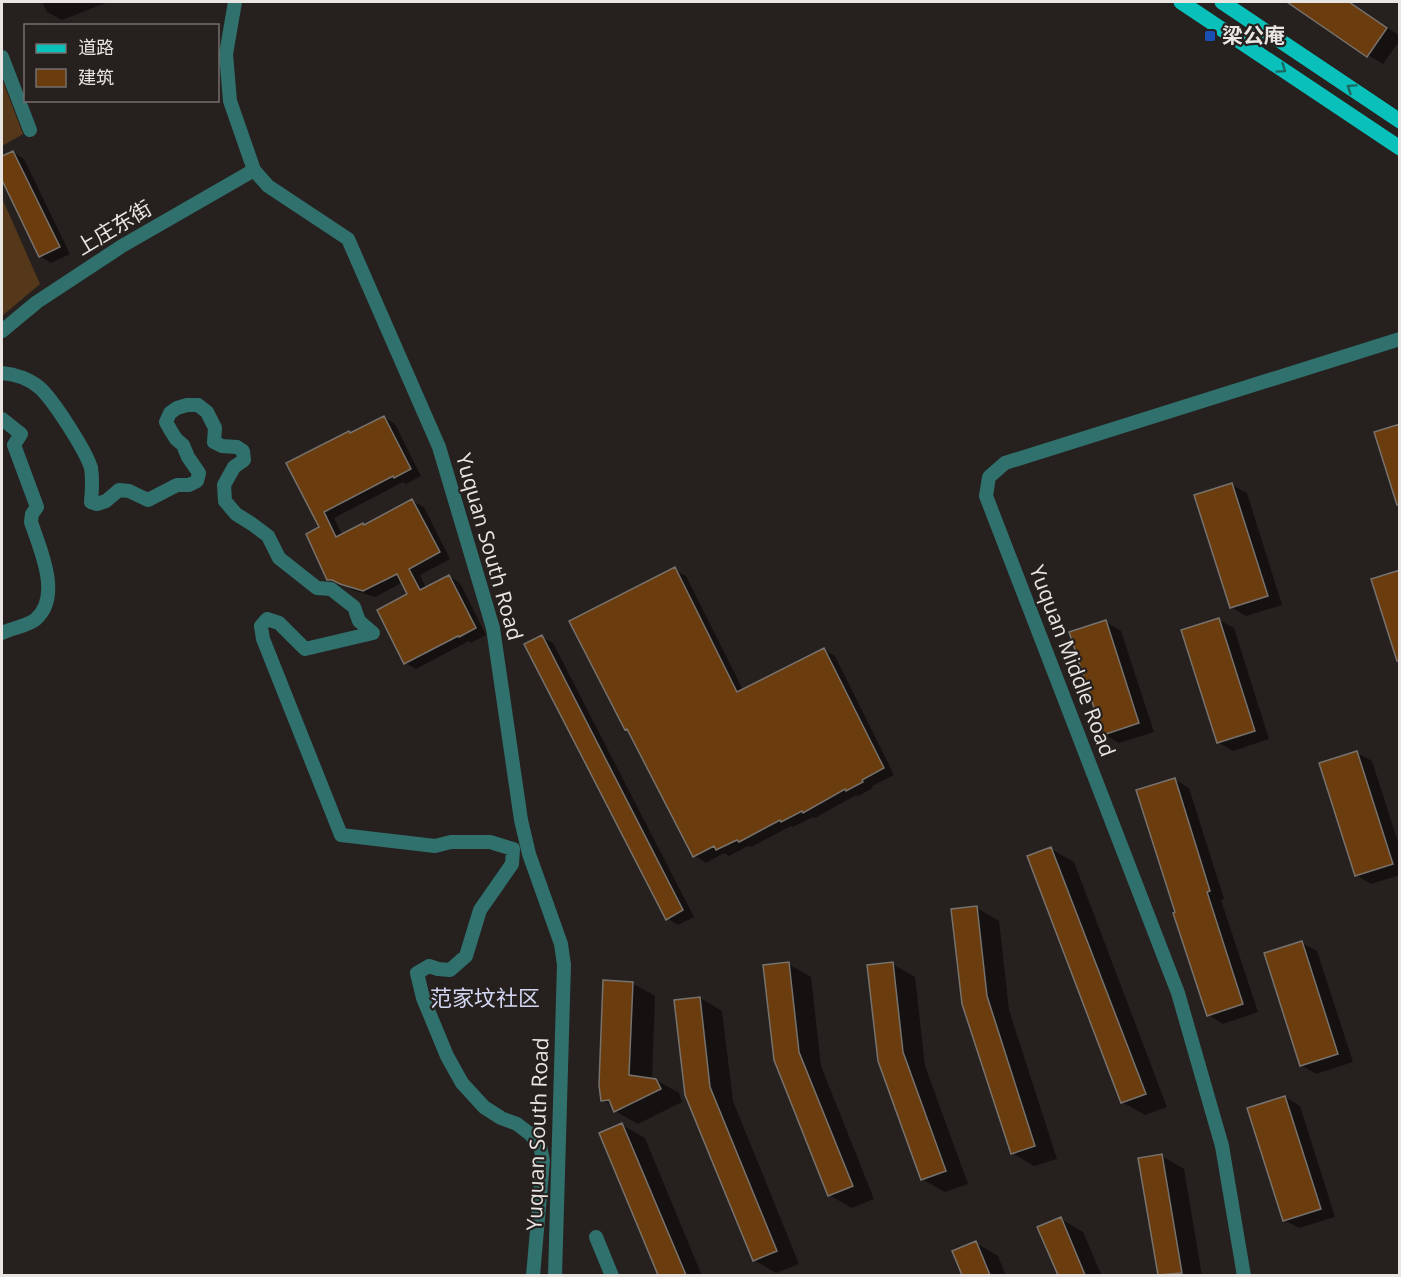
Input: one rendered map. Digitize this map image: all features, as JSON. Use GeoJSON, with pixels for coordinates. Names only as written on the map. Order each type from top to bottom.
{"type":"FeatureCollection","features":[{"type":"Feature","properties":{"kind":"main road"},"geometry":{"type":"LineString","coordinates":[[1181,2],[1400,148]]}},
{"type":"Feature","properties":{"kind":"main road"},"geometry":{"type":"LineString","coordinates":[[1222,2],[1400,121]]}},
{"type":"Feature","properties":{"kind":"street","name":"Yuquan South Road"},"geometry":{"type":"LineString","coordinates":[[236,2],[226,54],[230,101],[254,170],[268,186],[348,239],[439,447],[493,628],[521,820],[529,854],[561,944],[564,964],[555,1275]]}},
{"type":"Feature","properties":{"kind":"street"},"geometry":{"type":"LineString","coordinates":[[2,57],[30,129]]}},
{"type":"Feature","properties":{"kind":"street","name":"上庄东街"},"geometry":{"type":"LineString","coordinates":[[2,331],[37,302],[122,246],[254,170]]}},
{"type":"Feature","properties":{"kind":"street","name":"Yuquan Middle Road"},"geometry":{"type":"LineString","coordinates":[[1244,1275],[1222,1146],[1178,993],[986,496],[988,477],[1005,462],[1400,339]]}},
{"type":"Feature","properties":{"kind":"street"},"geometry":{"type":"LineString","coordinates":[[2,373],[22,377],[40,388],[58,409],[91,469],[91,502],[97,504],[106,501],[119,490],[129,491],[148,500],[177,485],[189,485],[197,481],[199,473],[166,422],[170,413],[187,405],[198,405],[207,412],[215,428],[214,442],[222,446],[237,447],[243,451],[244,460],[234,467],[224,485],[225,501],[236,514],[268,536],[279,558],[317,588],[331,590],[354,607],[359,621],[373,633],[305,649],[279,623],[267,618],[261,626],[263,639],[341,835],[435,846],[452,842],[490,842],[513,849],[512,864],[480,910],[466,956],[450,970],[429,966],[417,973],[423,998],[447,1056],[462,1083],[484,1107],[501,1118],[517,1124],[540,1145],[543,1161],[533,1275]]}},
{"type":"Feature","properties":{"kind":"street"},"geometry":{"type":"LineString","coordinates":[[2,419],[21,434],[14,445],[37,507],[31,522],[47,571],[48,590],[46,605],[36,620],[2,633]]}},
{"type":"Feature","properties":{"kind":"street"},"geometry":{"type":"LineString","coordinates":[[596,1237],[612,1275]]}},
{"type":"Feature","properties":{"kind":"shaded area"},"geometry":{"type":"Polygon","coordinates":[[[2,79],[23,134],[2,146],[2,79]]]}},
{"type":"Feature","properties":{"kind":"shaded area"},"geometry":{"type":"Polygon","coordinates":[[[2,198],[40,284],[2,316],[2,198]]]}},
{"type":"Feature","properties":{"kind":"building"},"geometry":{"type":"Polygon","coordinates":[[[1287,2],[1349,2],[1387,28],[1367,57],[1287,2]]]}},
{"type":"Feature","properties":{"kind":"building"},"geometry":{"type":"Polygon","coordinates":[[[13,151],[60,247],[39,257],[2,180],[2,156],[13,151]]]}},
{"type":"Feature","properties":{"kind":"building"},"geometry":{"type":"Polygon","coordinates":[[[384,416],[411,469],[324,512],[336,537],[412,499],[440,552],[409,569],[420,590],[449,575],[476,628],[404,664],[377,610],[407,594],[397,574],[363,591],[327,580],[306,534],[319,527],[286,463],[384,416]]]}},
{"type":"Feature","properties":{"kind":"building"},"geometry":{"type":"Polygon","coordinates":[[[1400,424],[1400,504],[1397,505],[1374,432],[1400,424]]]}},
{"type":"Feature","properties":{"kind":"building"},"geometry":{"type":"Polygon","coordinates":[[[1232,483],[1268,596],[1230,608],[1194,495],[1232,483]]]}},
{"type":"Feature","properties":{"kind":"building"},"geometry":{"type":"Polygon","coordinates":[[[675,567],[737,692],[824,648],[884,768],[862,780],[863,782],[846,791],[845,789],[803,813],[802,811],[781,822],[780,820],[739,842],[737,840],[716,850],[714,846],[693,857],[569,621],[675,567]]]}},
{"type":"Feature","properties":{"kind":"building"},"geometry":{"type":"Polygon","coordinates":[[[1400,570],[1400,660],[1397,661],[1371,579],[1400,570]]]}},
{"type":"Feature","properties":{"kind":"building"},"geometry":{"type":"Polygon","coordinates":[[[1219,618],[1255,731],[1217,743],[1181,630],[1219,618]]]}},
{"type":"Feature","properties":{"kind":"building"},"geometry":{"type":"Polygon","coordinates":[[[1106,620],[1139,723],[1103,735],[1069,632],[1106,620]]]}},
{"type":"Feature","properties":{"kind":"building"},"geometry":{"type":"Polygon","coordinates":[[[542,635],[683,910],[666,920],[524,644],[542,635]]]}},
{"type":"Feature","properties":{"kind":"building"},"geometry":{"type":"Polygon","coordinates":[[[1357,751],[1393,864],[1355,876],[1319,763],[1357,751]]]}},
{"type":"Feature","properties":{"kind":"building"},"geometry":{"type":"Polygon","coordinates":[[[1175,778],[1210,891],[1207,892],[1243,1004],[1207,1016],[1136,790],[1175,778]]]}},
{"type":"Feature","properties":{"kind":"building"},"geometry":{"type":"Polygon","coordinates":[[[1051,847],[1146,1094],[1121,1103],[1027,856],[1051,847]]]}},
{"type":"Feature","properties":{"kind":"building"},"geometry":{"type":"Polygon","coordinates":[[[977,906],[987,996],[1035,1146],[1011,1154],[962,1004],[951,909],[977,906]]]}},
{"type":"Feature","properties":{"kind":"building"},"geometry":{"type":"Polygon","coordinates":[[[1302,941],[1338,1054],[1300,1066],[1264,953],[1302,941]]]}},
{"type":"Feature","properties":{"kind":"building"},"geometry":{"type":"Polygon","coordinates":[[[789,962],[799,1052],[853,1186],[828,1196],[774,1060],[763,965],[789,962]]]}},
{"type":"Feature","properties":{"kind":"building"},"geometry":{"type":"Polygon","coordinates":[[[893,962],[903,1052],[946,1171],[921,1180],[878,1061],[867,965],[893,962]]]}},
{"type":"Feature","properties":{"kind":"building"},"geometry":{"type":"Polygon","coordinates":[[[603,980],[633,982],[629,1075],[656,1079],[661,1089],[614,1112],[609,1100],[601,1101],[599,1085],[603,980]]]}},
{"type":"Feature","properties":{"kind":"building"},"geometry":{"type":"Polygon","coordinates":[[[700,997],[710,1087],[777,1251],[753,1261],[685,1095],[674,1000],[700,997]]]}},
{"type":"Feature","properties":{"kind":"building"},"geometry":{"type":"Polygon","coordinates":[[[1285,1096],[1321,1209],[1283,1221],[1247,1108],[1285,1096]]]}},
{"type":"Feature","properties":{"kind":"building"},"geometry":{"type":"Polygon","coordinates":[[[622,1123],[686,1275],[658,1275],[599,1133],[622,1123]]]}},
{"type":"Feature","properties":{"kind":"building"},"geometry":{"type":"Polygon","coordinates":[[[1162,1154],[1182,1273],[1158,1275],[1138,1158],[1162,1154]]]}},
{"type":"Feature","properties":{"kind":"building"},"geometry":{"type":"Polygon","coordinates":[[[1061,1217],[1085,1275],[1058,1275],[1037,1227],[1061,1217]]]}},
{"type":"Feature","properties":{"kind":"building"},"geometry":{"type":"Polygon","coordinates":[[[976,1241],[990,1275],[962,1275],[952,1251],[976,1241]]]}},
{"type":"Feature","properties":{"kind":"place","name":"梁公庵"},"geometry":{"type":"Point","coordinates":[1210,36]}},
{"type":"Feature","properties":{"kind":"district","name":"范家坟社区"},"geometry":{"type":"Point","coordinates":[485,998]}}]}
